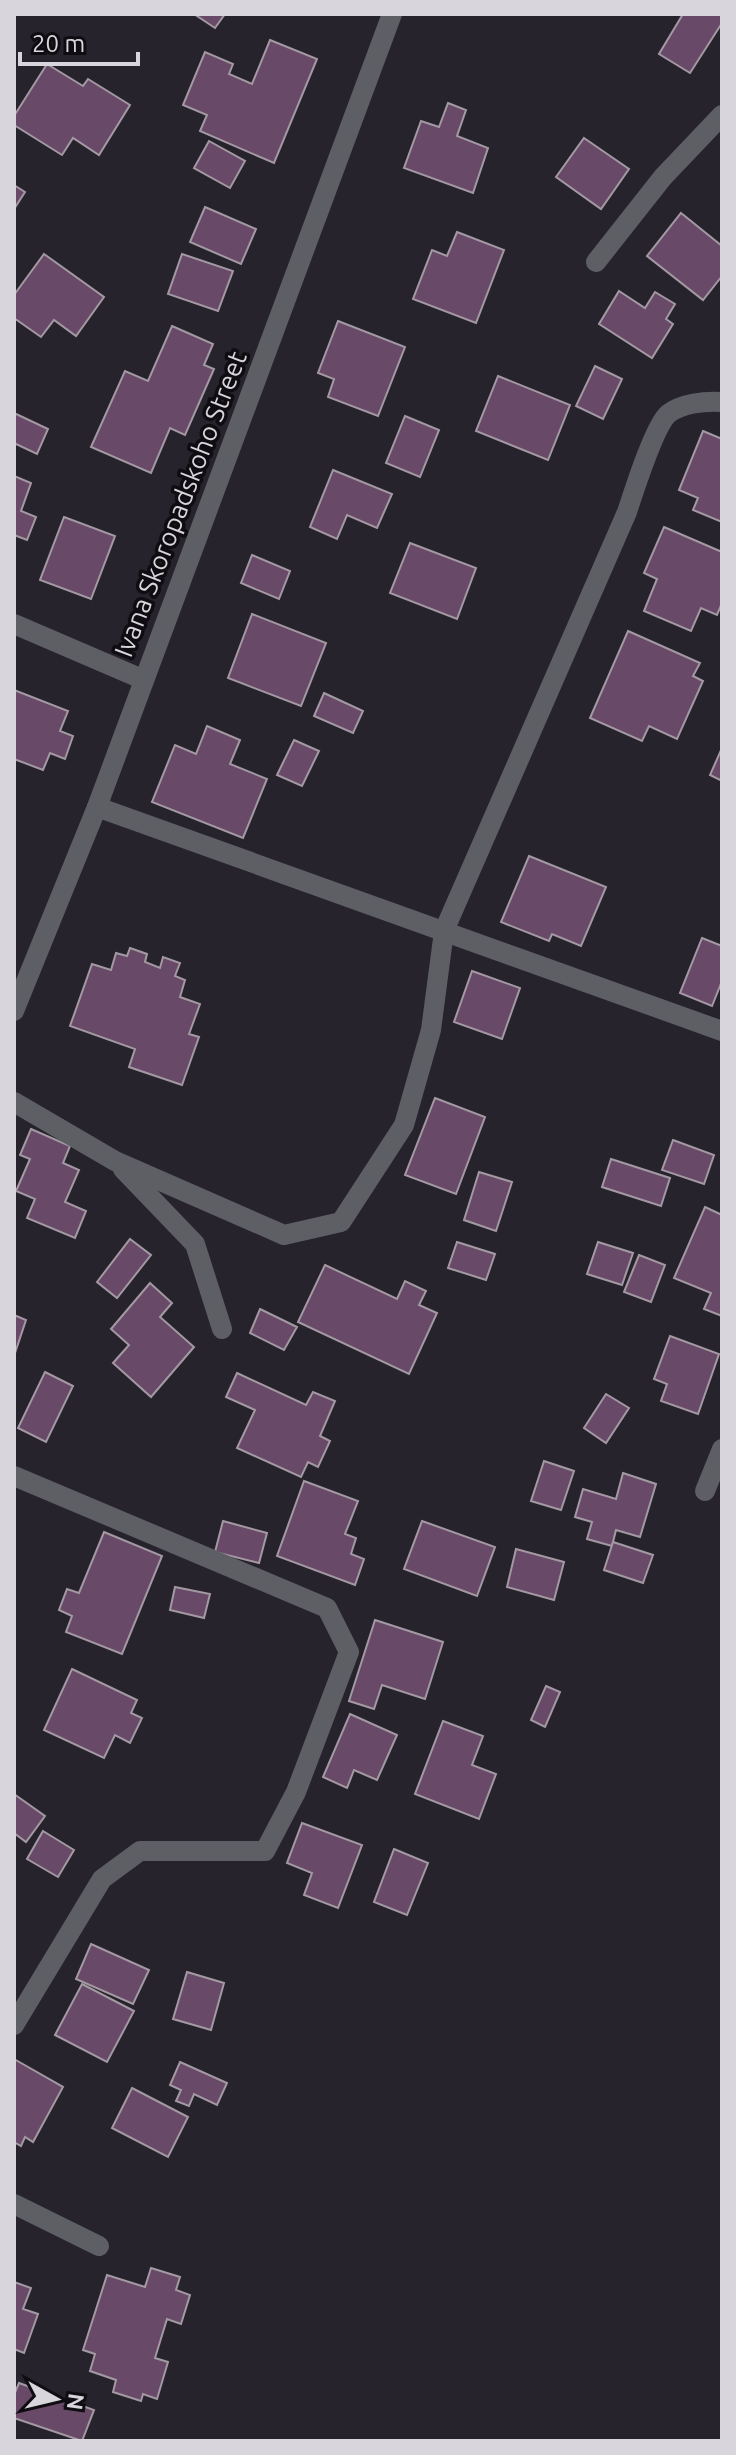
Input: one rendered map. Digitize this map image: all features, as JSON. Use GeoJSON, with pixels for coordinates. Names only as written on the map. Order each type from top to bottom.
{"type":"FeatureCollection","features":[{"type":"Feature","properties":{"kind":"street","name":"Ivana Skoropadskoho Street"},"geometry":{"type":"LineString","coordinates":[[14,1011],[97,807],[142,679],[392,14]]}},
{"type":"Feature","properties":{"kind":"street"},"geometry":{"type":"LineString","coordinates":[[596,262],[663,177],[722,115]]}},
{"type":"Feature","properties":{"kind":"street"},"geometry":{"type":"LineString","coordinates":[[14,1102],[115,1161],[284,1235],[341,1222],[404,1125],[431,1030],[444,931],[627,512],[652,445],[668,415],[700,401],[722,402]]}},
{"type":"Feature","properties":{"kind":"street"},"geometry":{"type":"LineString","coordinates":[[14,624],[142,679]]}},
{"type":"Feature","properties":{"kind":"street"},"geometry":{"type":"LineString","coordinates":[[97,807],[722,1031]]}},
{"type":"Feature","properties":{"kind":"street"},"geometry":{"type":"LineString","coordinates":[[115,1161],[195,1244],[222,1329]]}},
{"type":"Feature","properties":{"kind":"street"},"geometry":{"type":"LineString","coordinates":[[705,1491],[722,1449]]}},
{"type":"Feature","properties":{"kind":"street"},"geometry":{"type":"LineString","coordinates":[[14,1476],[327,1608],[349,1652],[296,1792],[265,1851],[140,1851],[102,1879],[14,2025]]}},
{"type":"Feature","properties":{"kind":"street"},"geometry":{"type":"LineString","coordinates":[[14,2204],[99,2246]]}},
{"type":"Feature","properties":{"kind":"building"},"geometry":{"type":"Polygon","coordinates":[[[194,14],[225,14],[215,28],[194,14]]]}},
{"type":"Feature","properties":{"kind":"building"},"geometry":{"type":"Polygon","coordinates":[[[683,14],[722,14],[722,23],[690,73],[659,54],[683,14]]]}},
{"type":"Feature","properties":{"kind":"building"},"geometry":{"type":"Polygon","coordinates":[[[270,40],[317,59],[274,163],[200,131],[207,115],[183,105],[205,52],[233,64],[229,74],[252,84],[270,40]]]}},
{"type":"Feature","properties":{"kind":"building"},"geometry":{"type":"Polygon","coordinates":[[[47,64],[83,86],[88,79],[130,105],[99,155],[73,138],[62,155],[14,125],[14,116],[47,64]]]}},
{"type":"Feature","properties":{"kind":"building"},"geometry":{"type":"Polygon","coordinates":[[[448,103],[466,110],[457,136],[488,148],[473,193],[404,168],[421,121],[439,127],[448,103]]]}},
{"type":"Feature","properties":{"kind":"building"},"geometry":{"type":"Polygon","coordinates":[[[584,138],[629,169],[601,209],[556,177],[584,138]]]}},
{"type":"Feature","properties":{"kind":"building"},"geometry":{"type":"Polygon","coordinates":[[[209,141],[245,161],[230,188],[194,168],[209,141]]]}},
{"type":"Feature","properties":{"kind":"building"},"geometry":{"type":"Polygon","coordinates":[[[14,185],[25,192],[14,209],[14,185]]]}},
{"type":"Feature","properties":{"kind":"building"},"geometry":{"type":"Polygon","coordinates":[[[205,207],[256,229],[241,264],[190,242],[205,207]]]}},
{"type":"Feature","properties":{"kind":"building"},"geometry":{"type":"Polygon","coordinates":[[[681,213],[722,246],[722,276],[703,300],[647,256],[681,213]]]}},
{"type":"Feature","properties":{"kind":"building"},"geometry":{"type":"Polygon","coordinates":[[[457,232],[504,250],[476,323],[413,299],[432,250],[447,256],[457,232]]]}},
{"type":"Feature","properties":{"kind":"building"},"geometry":{"type":"Polygon","coordinates":[[[44,254],[104,297],[76,336],[54,320],[41,337],[14,318],[14,295],[44,254]]]}},
{"type":"Feature","properties":{"kind":"building"},"geometry":{"type":"Polygon","coordinates":[[[182,254],[233,271],[218,311],[168,294],[182,254]]]}},
{"type":"Feature","properties":{"kind":"building"},"geometry":{"type":"Polygon","coordinates":[[[619,291],[645,308],[655,292],[675,304],[666,319],[673,324],[652,358],[599,324],[619,291]]]}},
{"type":"Feature","properties":{"kind":"building"},"geometry":{"type":"Polygon","coordinates":[[[338,321],[405,347],[378,416],[328,397],[334,379],[318,373],[338,321]]]}},
{"type":"Feature","properties":{"kind":"building"},"geometry":{"type":"Polygon","coordinates":[[[172,326],[213,344],[204,365],[214,369],[185,435],[170,428],[151,473],[91,447],[125,371],[148,381],[172,326]]]}},
{"type":"Feature","properties":{"kind":"building"},"geometry":{"type":"Polygon","coordinates":[[[595,366],[622,379],[603,419],[576,406],[595,366]]]}},
{"type":"Feature","properties":{"kind":"building"},"geometry":{"type":"Polygon","coordinates":[[[498,376],[570,405],[548,460],[476,431],[498,376]]]}},
{"type":"Feature","properties":{"kind":"building"},"geometry":{"type":"Polygon","coordinates":[[[14,413],[48,429],[37,454],[14,443],[14,413]]]}},
{"type":"Feature","properties":{"kind":"building"},"geometry":{"type":"Polygon","coordinates":[[[405,416],[439,430],[420,477],[386,463],[405,416]]]}},
{"type":"Feature","properties":{"kind":"building"},"geometry":{"type":"Polygon","coordinates":[[[703,431],[722,439],[722,522],[693,510],[698,498],[679,490],[703,431]]]}},
{"type":"Feature","properties":{"kind":"building"},"geometry":{"type":"Polygon","coordinates":[[[333,470],[392,494],[377,528],[347,515],[337,539],[310,527],[333,470]]]}},
{"type":"Feature","properties":{"kind":"building"},"geometry":{"type":"Polygon","coordinates":[[[14,476],[31,483],[21,511],[36,517],[27,540],[14,535],[14,476]]]}},
{"type":"Feature","properties":{"kind":"building"},"geometry":{"type":"Polygon","coordinates":[[[64,517],[115,536],[91,599],[40,580],[64,517]]]}},
{"type":"Feature","properties":{"kind":"building"},"geometry":{"type":"Polygon","coordinates":[[[664,527],[722,552],[722,603],[717,615],[701,608],[691,631],[644,611],[657,579],[644,573],[664,527]]]}},
{"type":"Feature","properties":{"kind":"building"},"geometry":{"type":"Polygon","coordinates":[[[410,543],[476,568],[457,619],[390,593],[410,543]]]}},
{"type":"Feature","properties":{"kind":"building"},"geometry":{"type":"Polygon","coordinates":[[[252,555],[290,571],[279,599],[241,583],[252,555]]]}},
{"type":"Feature","properties":{"kind":"building"},"geometry":{"type":"Polygon","coordinates":[[[252,614],[326,643],[301,706],[228,678],[252,614]]]}},
{"type":"Feature","properties":{"kind":"building"},"geometry":{"type":"Polygon","coordinates":[[[628,631],[700,663],[693,676],[703,681],[677,739],[649,726],[642,741],[590,718],[628,631]]]}},
{"type":"Feature","properties":{"kind":"building"},"geometry":{"type":"Polygon","coordinates":[[[14,690],[68,711],[60,731],[73,736],[65,759],[50,753],[43,770],[14,759],[14,690]]]}},
{"type":"Feature","properties":{"kind":"building"},"geometry":{"type":"Polygon","coordinates":[[[324,693],[363,711],[353,733],[314,716],[324,693]]]}},
{"type":"Feature","properties":{"kind":"building"},"geometry":{"type":"Polygon","coordinates":[[[207,726],[240,740],[230,764],[267,779],[243,838],[152,802],[175,745],[196,754],[207,726]]]}},
{"type":"Feature","properties":{"kind":"building"},"geometry":{"type":"Polygon","coordinates":[[[294,740],[319,751],[302,786],[277,775],[294,740]]]}},
{"type":"Feature","properties":{"kind":"building"},"geometry":{"type":"Polygon","coordinates":[[[722,748],[722,781],[710,775],[722,748]]]}},
{"type":"Feature","properties":{"kind":"building"},"geometry":{"type":"Polygon","coordinates":[[[529,856],[606,887],[581,946],[552,934],[549,941],[501,922],[529,856]]]}},
{"type":"Feature","properties":{"kind":"building"},"geometry":{"type":"Polygon","coordinates":[[[702,938],[722,946],[722,981],[712,1006],[680,993],[702,938]]]}},
{"type":"Feature","properties":{"kind":"building"},"geometry":{"type":"Polygon","coordinates":[[[130,948],[147,954],[145,962],[160,968],[163,957],[180,963],[175,976],[185,980],[180,997],[200,1004],[189,1034],[199,1037],[182,1085],[129,1067],[135,1049],[70,1026],[92,964],[111,970],[116,953],[127,956],[130,948]]]}},
{"type":"Feature","properties":{"kind":"building"},"geometry":{"type":"Polygon","coordinates":[[[472,971],[520,988],[502,1039],[454,1022],[472,971]]]}},
{"type":"Feature","properties":{"kind":"building"},"geometry":{"type":"Polygon","coordinates":[[[435,1098],[485,1117],[456,1194],[405,1175],[435,1098]]]}},
{"type":"Feature","properties":{"kind":"building"},"geometry":{"type":"Polygon","coordinates":[[[31,1129],[70,1146],[63,1163],[79,1170],[65,1202],[86,1211],[75,1238],[27,1218],[35,1199],[16,1191],[30,1159],[20,1155],[31,1129]]]}},
{"type":"Feature","properties":{"kind":"building"},"geometry":{"type":"Polygon","coordinates":[[[673,1140],[714,1155],[704,1184],[662,1170],[673,1140]]]}},
{"type":"Feature","properties":{"kind":"building"},"geometry":{"type":"Polygon","coordinates":[[[611,1159],[670,1178],[661,1206],[602,1187],[611,1159]]]}},
{"type":"Feature","properties":{"kind":"building"},"geometry":{"type":"Polygon","coordinates":[[[479,1172],[512,1182],[496,1231],[464,1220],[479,1172]]]}},
{"type":"Feature","properties":{"kind":"building"},"geometry":{"type":"Polygon","coordinates":[[[705,1207],[722,1215],[722,1316],[704,1309],[711,1293],[674,1278],[705,1207]]]}},
{"type":"Feature","properties":{"kind":"building"},"geometry":{"type":"Polygon","coordinates":[[[130,1239],[151,1255],[117,1298],[97,1282],[130,1239]]]}},
{"type":"Feature","properties":{"kind":"building"},"geometry":{"type":"Polygon","coordinates":[[[457,1242],[495,1254],[486,1280],[448,1268],[457,1242]]]}},
{"type":"Feature","properties":{"kind":"building"},"geometry":{"type":"Polygon","coordinates":[[[598,1242],[633,1253],[622,1285],[587,1274],[598,1242]]]}},
{"type":"Feature","properties":{"kind":"building"},"geometry":{"type":"Polygon","coordinates":[[[639,1255],[665,1265],[651,1302],[624,1292],[639,1255]]]}},
{"type":"Feature","properties":{"kind":"building"},"geometry":{"type":"Polygon","coordinates":[[[325,1265],[397,1299],[405,1281],[426,1291],[419,1305],[437,1313],[409,1374],[298,1322],[325,1265]]]}},
{"type":"Feature","properties":{"kind":"building"},"geometry":{"type":"Polygon","coordinates":[[[150,1283],[172,1303],[160,1317],[194,1347],[151,1397],[113,1363],[129,1345],[111,1329],[150,1283]]]}},
{"type":"Feature","properties":{"kind":"building"},"geometry":{"type":"Polygon","coordinates":[[[260,1309],[297,1327],[284,1350],[250,1333],[260,1309]]]}},
{"type":"Feature","properties":{"kind":"building"},"geometry":{"type":"Polygon","coordinates":[[[14,1315],[26,1320],[14,1356],[14,1315]]]}},
{"type":"Feature","properties":{"kind":"building"},"geometry":{"type":"Polygon","coordinates":[[[670,1336],[719,1354],[698,1414],[661,1401],[667,1384],[654,1379],[670,1336]]]}},
{"type":"Feature","properties":{"kind":"building"},"geometry":{"type":"Polygon","coordinates":[[[45,1372],[73,1386],[46,1442],[18,1428],[45,1372]]]}},
{"type":"Feature","properties":{"kind":"building"},"geometry":{"type":"Polygon","coordinates":[[[237,1373],[306,1405],[313,1392],[335,1401],[320,1436],[330,1441],[318,1467],[308,1462],[301,1477],[237,1448],[255,1410],[226,1397],[237,1373]]]}},
{"type":"Feature","properties":{"kind":"building"},"geometry":{"type":"Polygon","coordinates":[[[606,1394],[629,1408],[606,1443],[584,1428],[606,1394]]]}},
{"type":"Feature","properties":{"kind":"building"},"geometry":{"type":"Polygon","coordinates":[[[544,1461],[574,1471],[561,1510],[531,1501],[544,1461]]]}},
{"type":"Feature","properties":{"kind":"building"},"geometry":{"type":"Polygon","coordinates":[[[623,1473],[656,1484],[640,1537],[616,1530],[612,1546],[587,1539],[592,1522],[575,1517],[583,1489],[616,1499],[623,1473]]]}},
{"type":"Feature","properties":{"kind":"building"},"geometry":{"type":"Polygon","coordinates":[[[304,1481],[358,1501],[345,1534],[356,1538],[351,1554],[364,1559],[355,1585],[277,1556],[304,1481]]]}},
{"type":"Feature","properties":{"kind":"building"},"geometry":{"type":"Polygon","coordinates":[[[223,1521],[267,1533],[259,1563],[215,1552],[223,1521]]]}},
{"type":"Feature","properties":{"kind":"building"},"geometry":{"type":"Polygon","coordinates":[[[422,1521],[495,1547],[477,1596],[404,1569],[422,1521]]]}},
{"type":"Feature","properties":{"kind":"building"},"geometry":{"type":"Polygon","coordinates":[[[104,1532],[162,1556],[122,1654],[66,1632],[72,1616],[59,1610],[67,1589],[79,1593],[104,1532]]]}},
{"type":"Feature","properties":{"kind":"building"},"geometry":{"type":"Polygon","coordinates":[[[613,1542],[653,1555],[643,1583],[604,1570],[613,1542]]]}},
{"type":"Feature","properties":{"kind":"building"},"geometry":{"type":"Polygon","coordinates":[[[516,1549],[564,1562],[554,1600],[507,1587],[516,1549]]]}},
{"type":"Feature","properties":{"kind":"building"},"geometry":{"type":"Polygon","coordinates":[[[175,1587],[210,1594],[204,1618],[170,1610],[175,1587]]]}},
{"type":"Feature","properties":{"kind":"building"},"geometry":{"type":"Polygon","coordinates":[[[375,1620],[443,1642],[425,1699],[382,1685],[374,1709],[349,1701],[375,1620]]]}},
{"type":"Feature","properties":{"kind":"building"},"geometry":{"type":"Polygon","coordinates":[[[72,1669],[137,1700],[131,1713],[142,1718],[130,1743],[115,1735],[104,1758],[44,1730],[72,1669]]]}},
{"type":"Feature","properties":{"kind":"building"},"geometry":{"type":"Polygon","coordinates":[[[546,1686],[560,1692],[545,1727],[531,1720],[546,1686]]]}},
{"type":"Feature","properties":{"kind":"building"},"geometry":{"type":"Polygon","coordinates":[[[350,1714],[397,1735],[377,1780],[354,1770],[347,1788],[323,1777],[350,1714]]]}},
{"type":"Feature","properties":{"kind":"building"},"geometry":{"type":"Polygon","coordinates":[[[443,1721],[483,1736],[472,1765],[496,1774],[479,1819],[415,1794],[443,1721]]]}},
{"type":"Feature","properties":{"kind":"building"},"geometry":{"type":"Polygon","coordinates":[[[14,1794],[45,1816],[26,1842],[14,1833],[14,1794]]]}},
{"type":"Feature","properties":{"kind":"building"},"geometry":{"type":"Polygon","coordinates":[[[302,1823],[362,1845],[338,1908],[304,1895],[312,1873],[287,1863],[302,1823]]]}},
{"type":"Feature","properties":{"kind":"building"},"geometry":{"type":"Polygon","coordinates":[[[43,1831],[74,1850],[58,1877],[27,1859],[43,1831]]]}},
{"type":"Feature","properties":{"kind":"building"},"geometry":{"type":"Polygon","coordinates":[[[394,1849],[428,1863],[407,1915],[374,1902],[394,1849]]]}},
{"type":"Feature","properties":{"kind":"building"},"geometry":{"type":"Polygon","coordinates":[[[91,1944],[149,1970],[133,2004],[76,1979],[91,1944]]]}},
{"type":"Feature","properties":{"kind":"building"},"geometry":{"type":"Polygon","coordinates":[[[187,1972],[224,1983],[211,2030],[173,2019],[187,1972]]]}},
{"type":"Feature","properties":{"kind":"building"},"geometry":{"type":"Polygon","coordinates":[[[82,1984],[134,2011],[107,2062],[55,2035],[82,1984]]]}},
{"type":"Feature","properties":{"kind":"building"},"geometry":{"type":"Polygon","coordinates":[[[14,2059],[63,2087],[33,2142],[25,2137],[21,2146],[14,2142],[14,2059]]]}},
{"type":"Feature","properties":{"kind":"building"},"geometry":{"type":"Polygon","coordinates":[[[180,2062],[227,2083],[217,2105],[194,2094],[189,2106],[176,2101],[181,2090],[170,2085],[180,2062]]]}},
{"type":"Feature","properties":{"kind":"building"},"geometry":{"type":"Polygon","coordinates":[[[132,2088],[188,2117],[168,2157],[112,2128],[132,2088]]]}},
{"type":"Feature","properties":{"kind":"building"},"geometry":{"type":"Polygon","coordinates":[[[151,2268],[180,2277],[176,2290],[190,2295],[181,2324],[167,2319],[155,2358],[168,2362],[157,2399],[143,2394],[141,2401],[113,2392],[116,2380],[90,2371],[95,2354],[83,2350],[107,2275],[145,2287],[151,2268]]]}},
{"type":"Feature","properties":{"kind":"building"},"geometry":{"type":"Polygon","coordinates":[[[14,2282],[31,2288],[23,2309],[38,2314],[24,2353],[14,2349],[14,2282]]]}},
{"type":"Feature","properties":{"kind":"building"},"geometry":{"type":"Polygon","coordinates":[[[19,2383],[94,2410],[82,2441],[14,2418],[14,2395],[19,2383]]]}}]}
